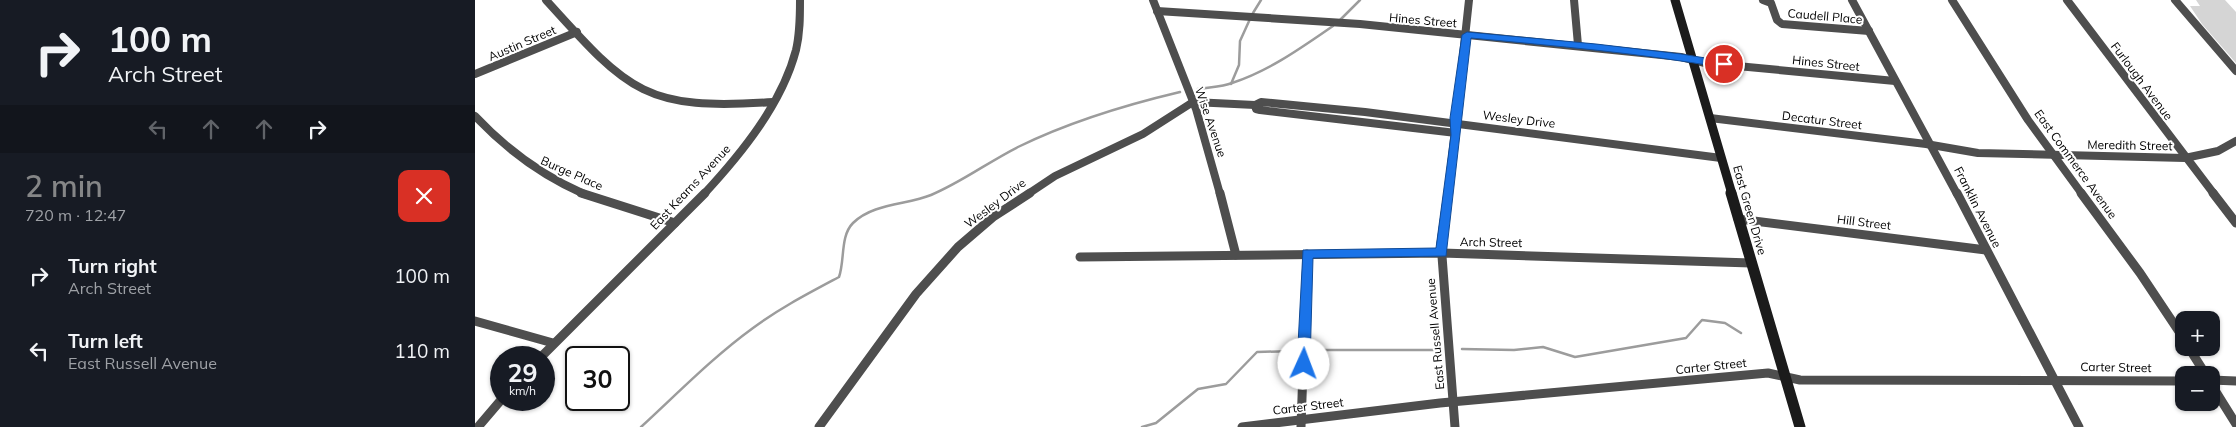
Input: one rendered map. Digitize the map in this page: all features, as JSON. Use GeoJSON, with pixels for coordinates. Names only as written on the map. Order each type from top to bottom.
{"type":"FeatureCollection","features":[{"type":"Feature","properties":{"kind":"main road","name":"East Green Drive"},"geometry":{"type":"LineString","coordinates":[[1675,0],[1799,427]]}},
{"type":"Feature","properties":{"kind":"street"},"geometry":{"type":"LineString","coordinates":[[546,0],[616,72],[631,84],[657,96],[704,104],[773,102]]}},
{"type":"Feature","properties":{"kind":"street","name":"East Kearns Avenue"},"geometry":{"type":"LineString","coordinates":[[550,346],[729,167],[785,82],[797,48],[800,27],[800,0]]}},
{"type":"Feature","properties":{"kind":"street","name":"Wise Avenue"},"geometry":{"type":"LineString","coordinates":[[1153,0],[1193,102],[1211,157],[1236,255]]}},
{"type":"Feature","properties":{"kind":"street","name":"East Russell Avenue"},"geometry":{"type":"LineString","coordinates":[[1455,427],[1445,314],[1442,253],[1467,35],[1469,0]]}},
{"type":"Feature","properties":{"kind":"street"},"geometry":{"type":"LineString","coordinates":[[1573,0],[1579,45]]}},
{"type":"Feature","properties":{"kind":"street","name":"Caudell Place"},"geometry":{"type":"LineString","coordinates":[[1763,0],[1771,3],[1777,20],[1782,24],[1869,31]]}},
{"type":"Feature","properties":{"kind":"street","name":"Franklin Avenue"},"geometry":{"type":"LineString","coordinates":[[1852,0],[2079,427]]}},
{"type":"Feature","properties":{"kind":"street","name":"East Commerce Avenue"},"geometry":{"type":"LineString","coordinates":[[1952,0],[2053,156],[2139,273],[2175,326]]}},
{"type":"Feature","properties":{"kind":"street","name":"Furlough Avenue"},"geometry":{"type":"LineString","coordinates":[[2067,0],[2236,223]]}},
{"type":"Feature","properties":{"kind":"street"},"geometry":{"type":"LineString","coordinates":[[2175,0],[2236,71]]}},
{"type":"Feature","properties":{"kind":"street","name":"Hines Street"},"geometry":{"type":"LineString","coordinates":[[1157,12],[1167,10],[1234,14],[1579,45],[1693,60],[1895,81]]}},
{"type":"Feature","properties":{"kind":"street","name":"Austin Street"},"geometry":{"type":"LineString","coordinates":[[475,74],[577,32]]}},
{"type":"Feature","properties":{"kind":"street","name":"Wesley Drive"},"geometry":{"type":"LineString","coordinates":[[819,427],[915,294],[958,248],[993,218],[1029,192],[1055,176],[1143,134],[1193,102],[1255,105],[1261,102],[1304,106],[1456,128],[1721,158]]}},
{"type":"Feature","properties":{"kind":"street","name":"Burge Place"},"geometry":{"type":"LineString","coordinates":[[475,116],[515,156],[552,180],[606,202],[675,223]]}},
{"type":"Feature","properties":{"kind":"street","name":"Decatur Street"},"geometry":{"type":"LineString","coordinates":[[1710,118],[1931,146]]}},
{"type":"Feature","properties":{"kind":"street","name":"Meredith Street"},"geometry":{"type":"LineString","coordinates":[[1931,146],[1978,153],[2185,158],[2218,151],[2236,141]]}},
{"type":"Feature","properties":{"kind":"street","name":"Hill Street"},"geometry":{"type":"LineString","coordinates":[[1738,219],[1986,250]]}},
{"type":"Feature","properties":{"kind":"street","name":"Arch Street"},"geometry":{"type":"LineString","coordinates":[[1080,257],[1442,253],[1751,263]]}},
{"type":"Feature","properties":{"kind":"street"},"geometry":{"type":"LineString","coordinates":[[1301,423],[1307,254]]}},
{"type":"Feature","properties":{"kind":"street"},"geometry":{"type":"LineString","coordinates":[[475,321],[553,343]]}},
{"type":"Feature","properties":{"kind":"street","name":"Carter Street"},"geometry":{"type":"LineString","coordinates":[[1242,427],[1301,423],[1454,403],[1768,373],[1810,380],[2055,379],[2175,381]]}},
{"type":"Feature","properties":{"kind":"street"},"geometry":{"type":"LineString","coordinates":[[2220,382],[2236,381]]}},
{"type":"Feature","properties":{"kind":"street"},"geometry":{"type":"LineString","coordinates":[[2220,397],[2236,424]]}},
{"type":"Feature","properties":{"kind":"street"},"geometry":{"type":"LineString","coordinates":[[478,427],[492,411]]}},
{"type":"Feature","properties":{"kind":"shaded area"},"geometry":{"type":"Polygon","coordinates":[[[2196,0],[2225,0],[2236,12],[2236,63],[2202,24],[2190,6],[2200,6],[2196,0]]]}},
{"type":"Feature","properties":{"kind":"waterway"},"geometry":{"type":"LineString","coordinates":[[1253,13],[1261,0]]}},
{"type":"Feature","properties":{"kind":"waterway"},"geometry":{"type":"LineString","coordinates":[[1340,20],[1360,0]]}},
{"type":"Feature","properties":{"kind":"waterway"},"geometry":{"type":"LineString","coordinates":[[1231,83],[1239,65],[1240,41],[1250,19]]}},
{"type":"Feature","properties":{"kind":"waterway"},"geometry":{"type":"LineString","coordinates":[[1231,83],[1259,72],[1333,26]]}},
{"type":"Feature","properties":{"kind":"waterway"},"geometry":{"type":"LineString","coordinates":[[1198,89],[1231,83]]}},
{"type":"Feature","properties":{"kind":"waterway"},"geometry":{"type":"LineString","coordinates":[[641,427],[738,339],[784,307],[839,277],[846,235],[849,228],[861,216],[880,208],[931,195],[1018,147],[1077,122],[1180,92]]}},
{"type":"Feature","properties":{"kind":"waterway"},"geometry":{"type":"LineString","coordinates":[[1462,349],[1514,350],[1543,347],[1575,357],[1686,338],[1702,320],[1725,323],[1741,333]]}},
{"type":"Feature","properties":{"kind":"waterway"},"geometry":{"type":"LineString","coordinates":[[1315,350],[1441,350]]}},
{"type":"Feature","properties":{"kind":"waterway"},"geometry":{"type":"LineString","coordinates":[[1142,427],[1156,423],[1198,389],[1226,384],[1257,352],[1295,351]]}},
{"type":"Feature","properties":{"kind":"route"},"geometry":{"type":"LineString","coordinates":[[1304,364],[1307,254],[1442,253],[1441,243],[1456,135],[1455,118],[1467,35],[1596,47],[1724,64]]}}]}
